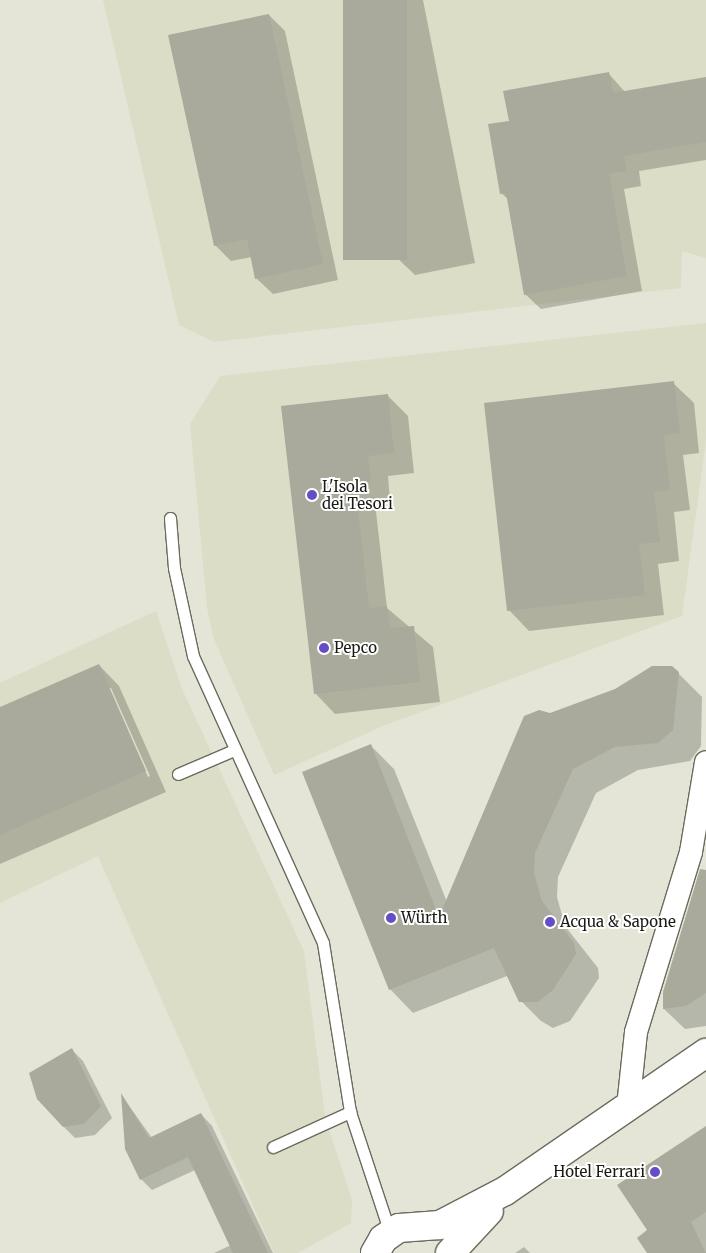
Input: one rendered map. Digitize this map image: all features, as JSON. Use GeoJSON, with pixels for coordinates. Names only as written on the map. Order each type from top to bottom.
{"type":"FeatureCollection","features":[{"type":"Feature","properties":{"kind":"main road"},"geometry":{"type":"LineString","coordinates":[[386,1243],[440,1225],[505,1191],[706,1053]]}},
{"type":"Feature","properties":{"kind":"main road"},"geometry":{"type":"LineString","coordinates":[[450,1253],[505,1191]]}},
{"type":"Feature","properties":{"kind":"main road"},"geometry":{"type":"LineString","coordinates":[[386,1243],[426,1233],[439,1253]]}},
{"type":"Feature","properties":{"kind":"street"},"geometry":{"type":"LineString","coordinates":[[628,1107],[636,1032],[691,852],[706,762]]}},
{"type":"Feature","properties":{"kind":"lane"},"geometry":{"type":"LineString","coordinates":[[170,518],[185,626],[234,750],[323,943],[350,1112],[386,1243]]}},
{"type":"Feature","properties":{"kind":"lane"},"geometry":{"type":"LineString","coordinates":[[178,774],[234,750]]}},
{"type":"Feature","properties":{"kind":"lane"},"geometry":{"type":"LineString","coordinates":[[273,1147],[350,1112]]}},
{"type":"Feature","properties":{"kind":"shaded area"},"geometry":{"type":"Polygon","coordinates":[[[103,0],[706,0],[706,258],[682,251],[681,288],[214,342],[179,325],[103,0]]]}},
{"type":"Feature","properties":{"kind":"shaded area"},"geometry":{"type":"Polygon","coordinates":[[[706,323],[706,440],[682,616],[383,726],[274,775],[213,637],[207,607],[190,424],[220,376],[706,323]]]}},
{"type":"Feature","properties":{"kind":"shaded area"},"geometry":{"type":"Polygon","coordinates":[[[156,611],[182,689],[304,951],[325,1117],[352,1200],[351,1223],[298,1253],[274,1253],[98,856],[0,903],[0,683],[156,611]]]}},
{"type":"Feature","properties":{"kind":"building"},"geometry":{"type":"Polygon","coordinates":[[[343,0],[407,0],[407,260],[343,260],[343,0]]]}},
{"type":"Feature","properties":{"kind":"building"},"geometry":{"type":"Polygon","coordinates":[[[269,14],[323,264],[255,279],[247,239],[214,246],[168,35],[269,14]]]}},
{"type":"Feature","properties":{"kind":"building"},"geometry":{"type":"Polygon","coordinates":[[[609,72],[613,93],[706,77],[706,142],[624,156],[627,171],[609,174],[627,276],[524,295],[506,193],[500,194],[488,124],[509,121],[503,91],[609,72]]]}},
{"type":"Feature","properties":{"kind":"building"},"geometry":{"type":"Polygon","coordinates":[[[674,381],[680,433],[664,435],[670,490],[654,492],[660,542],[639,544],[645,595],[507,611],[484,403],[674,381]]]}},
{"type":"Feature","properties":{"kind":"building"},"geometry":{"type":"Polygon","coordinates":[[[388,394],[394,453],[368,456],[371,481],[355,483],[369,608],[387,606],[390,628],[414,626],[420,682],[314,694],[281,406],[388,394]]]}},
{"type":"Feature","properties":{"kind":"building"},"geometry":{"type":"Polygon","coordinates":[[[99,664],[146,771],[0,835],[0,707],[99,664]]]}},
{"type":"Feature","properties":{"kind":"building"},"geometry":{"type":"Polygon","coordinates":[[[652,666],[672,666],[679,672],[673,730],[658,743],[615,747],[573,769],[535,853],[534,873],[542,901],[574,943],[576,954],[553,990],[538,1002],[519,1002],[494,948],[389,990],[302,772],[371,744],[439,917],[524,716],[539,710],[550,713],[615,689],[652,666]]]}},
{"type":"Feature","properties":{"kind":"building"},"geometry":{"type":"Polygon","coordinates":[[[700,869],[706,870],[706,993],[686,1006],[663,1009],[663,992],[700,869]]]}},
{"type":"Feature","properties":{"kind":"building"},"geometry":{"type":"Polygon","coordinates":[[[72,1048],[101,1106],[84,1124],[63,1127],[37,1099],[29,1073],[72,1048]]]}},
{"type":"Feature","properties":{"kind":"building"},"geometry":{"type":"Polygon","coordinates":[[[121,1093],[149,1138],[201,1113],[268,1253],[233,1253],[188,1157],[140,1180],[125,1149],[121,1093]]]}},
{"type":"Feature","properties":{"kind":"building"},"geometry":{"type":"Polygon","coordinates":[[[706,1126],[706,1212],[691,1222],[706,1253],[647,1253],[637,1238],[647,1230],[617,1185],[706,1126]]]}},
{"type":"Feature","properties":{"kind":"place","name":"L'Isola dei Tesori"},"geometry":{"type":"Point","coordinates":[312,495]}},
{"type":"Feature","properties":{"kind":"place","name":"Pepco"},"geometry":{"type":"Point","coordinates":[324,648]}},
{"type":"Feature","properties":{"kind":"place","name":"Würth"},"geometry":{"type":"Point","coordinates":[391,918]}},
{"type":"Feature","properties":{"kind":"place","name":"Acqua & Sapone"},"geometry":{"type":"Point","coordinates":[550,922]}},
{"type":"Feature","properties":{"kind":"place","name":"Hotel Ferrari"},"geometry":{"type":"Point","coordinates":[655,1172]}}]}
